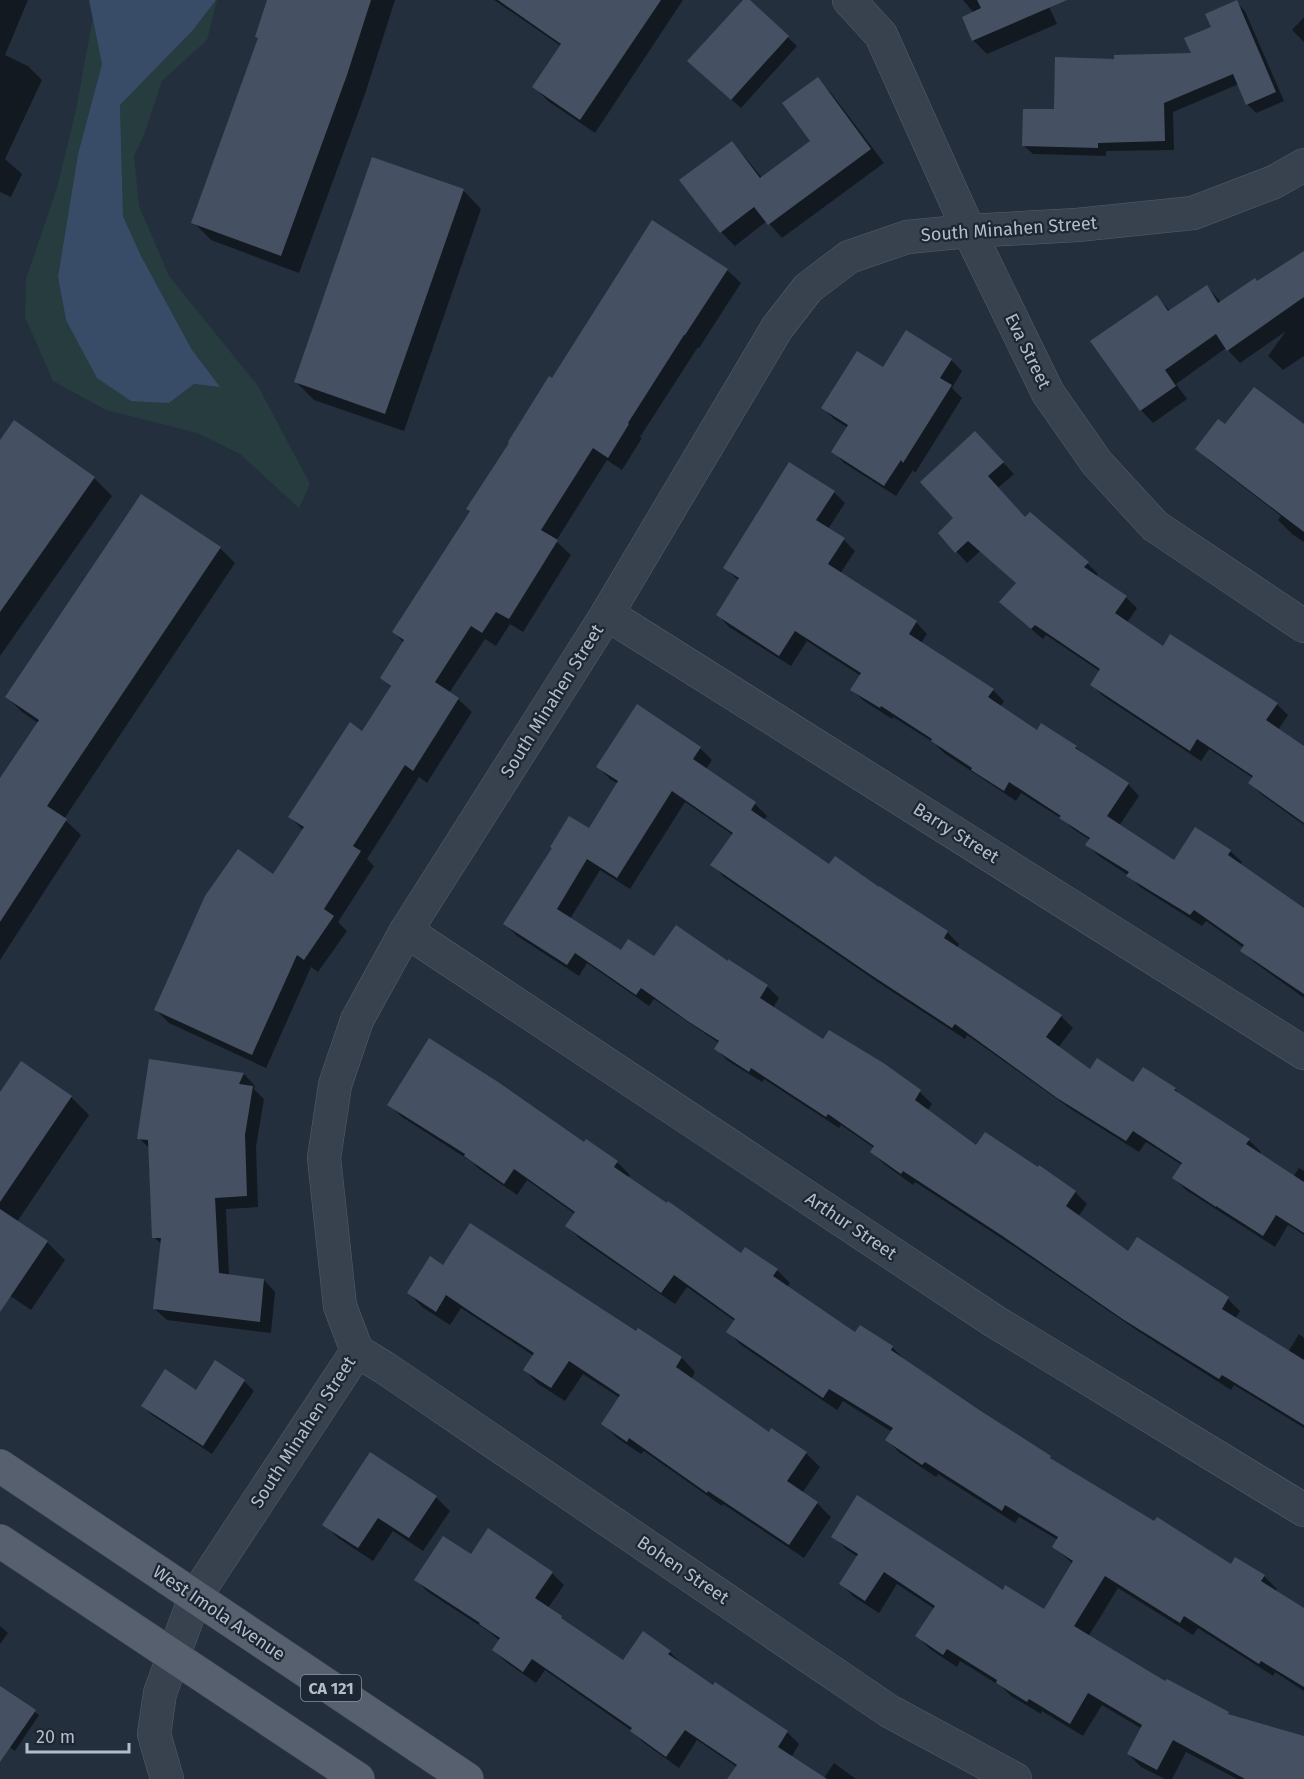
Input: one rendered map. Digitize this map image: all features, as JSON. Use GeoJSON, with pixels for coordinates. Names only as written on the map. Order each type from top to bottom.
{"type":"FeatureCollection","features":[{"type":"Feature","properties":{"kind":"main road","name":"West Imola Avenue"},"geometry":{"type":"LineString","coordinates":[[0,1466],[467,1779]]}},
{"type":"Feature","properties":{"kind":"main road"},"geometry":{"type":"LineString","coordinates":[[0,1541],[172,1657],[344,1778]]}},
{"type":"Feature","properties":{"kind":"street","name":"Eva Street"},"geometry":{"type":"LineString","coordinates":[[849,0],[881,36],[969,231],[1048,393],[1097,463],[1155,526],[1304,626]]}},
{"type":"Feature","properties":{"kind":"street","name":"South Minahen Street"},"geometry":{"type":"LineString","coordinates":[[166,1779],[154,1734],[160,1693],[195,1597],[357,1351],[340,1306],[324,1158],[335,1085],[357,1020],[406,931],[607,614],[777,328],[808,288],[849,257],[908,237],[1077,225],[1192,213],[1274,182],[1304,165]]}},
{"type":"Feature","properties":{"kind":"street","name":"Barry Street"},"geometry":{"type":"LineString","coordinates":[[607,614],[1304,1053]]}},
{"type":"Feature","properties":{"kind":"street","name":"Arthur Street"},"geometry":{"type":"LineString","coordinates":[[406,931],[994,1321],[1304,1510]]}},
{"type":"Feature","properties":{"kind":"street","name":"Bohen Street"},"geometry":{"type":"LineString","coordinates":[[357,1351],[889,1711],[1015,1779]]}},
{"type":"Feature","properties":{"kind":"green space"},"geometry":{"type":"Polygon","coordinates":[[[216,0],[207,40],[162,81],[144,135],[134,156],[139,206],[169,276],[258,386],[310,484],[299,508],[240,454],[197,433],[106,410],[53,381],[25,317],[26,279],[57,188],[76,110],[93,17],[102,64],[78,154],[58,277],[66,319],[80,344],[169,403],[194,384],[219,387],[192,350],[141,256],[123,216],[120,105],[193,30],[216,0]]]}},
{"type":"Feature","properties":{"kind":"water"},"geometry":{"type":"Polygon","coordinates":[[[89,0],[216,0],[193,30],[120,105],[123,216],[141,256],[192,350],[220,387],[194,384],[169,403],[131,401],[97,378],[66,320],[58,277],[78,154],[102,64],[89,0]]]}},
{"type":"Feature","properties":{"kind":"building"},"geometry":{"type":"Polygon","coordinates":[[[267,0],[371,0],[347,75],[281,256],[191,223],[258,38],[255,37],[267,0]]]}},
{"type":"Feature","properties":{"kind":"building"},"geometry":{"type":"Polygon","coordinates":[[[498,0],[661,0],[580,120],[532,87],[561,44],[498,0]]]}},
{"type":"Feature","properties":{"kind":"building"},"geometry":{"type":"Polygon","coordinates":[[[743,0],[750,0],[789,36],[731,100],[687,61],[743,0]]]}},
{"type":"Feature","properties":{"kind":"building"},"geometry":{"type":"Polygon","coordinates":[[[977,0],[1067,0],[972,41],[962,17],[981,8],[977,0]]]}},
{"type":"Feature","properties":{"kind":"building"},"geometry":{"type":"Polygon","coordinates":[[[1237,0],[1276,92],[1246,105],[1233,74],[1164,103],[1165,141],[1098,143],[1098,148],[1022,146],[1023,109],[1054,109],[1055,57],[1114,59],[1114,55],[1191,53],[1184,38],[1211,27],[1205,14],[1237,0]]]}},
{"type":"Feature","properties":{"kind":"building"},"geometry":{"type":"Polygon","coordinates":[[[818,77],[871,149],[768,225],[754,207],[720,233],[679,180],[732,141],[760,178],[810,141],[782,103],[818,77]]]}},
{"type":"Feature","properties":{"kind":"building"},"geometry":{"type":"Polygon","coordinates":[[[372,157],[464,189],[385,414],[294,382],[372,157]]]}},
{"type":"Feature","properties":{"kind":"building"},"geometry":{"type":"Polygon","coordinates":[[[652,220],[728,269],[628,423],[608,458],[593,448],[541,530],[558,540],[509,619],[496,612],[482,633],[471,626],[435,682],[459,698],[413,771],[405,765],[353,846],[361,851],[324,909],[334,916],[304,960],[297,955],[252,1055],[154,1010],[205,896],[238,849],[273,874],[304,827],[288,817],[350,722],[362,731],[391,686],[380,678],[404,640],[392,632],[470,511],[466,509],[549,376],[552,378],[652,220]]]}},
{"type":"Feature","properties":{"kind":"building"},"geometry":{"type":"Polygon","coordinates":[[[1304,251],[1304,297],[1227,351],[1216,334],[1165,370],[1176,386],[1140,411],[1090,341],[1157,295],[1168,311],[1207,285],[1218,303],[1255,278],[1257,281],[1304,251]]]}},
{"type":"Feature","properties":{"kind":"building"},"geometry":{"type":"Polygon","coordinates":[[[906,330],[952,359],[940,378],[952,385],[903,463],[901,460],[884,486],[831,452],[848,425],[821,408],[857,351],[883,367],[906,330]]]}},
{"type":"Feature","properties":{"kind":"building"},"geometry":{"type":"Polygon","coordinates":[[[1254,387],[1304,424],[1304,532],[1195,449],[1218,419],[1225,424],[1254,387]]]}},
{"type":"Feature","properties":{"kind":"building"},"geometry":{"type":"Polygon","coordinates":[[[14,420],[95,477],[0,612],[0,440],[14,420]]]}},
{"type":"Feature","properties":{"kind":"building"},"geometry":{"type":"Polygon","coordinates":[[[975,431],[1004,462],[988,476],[1025,517],[1030,512],[1089,562],[1084,567],[1127,596],[1115,613],[1163,646],[1170,634],[1278,703],[1266,720],[1304,746],[1304,823],[1248,783],[1253,776],[1197,739],[1190,751],[1090,685],[1100,669],[1035,625],[1031,629],[999,602],[1016,583],[968,541],[955,553],[938,533],[953,518],[920,482],[975,431]]]}},
{"type":"Feature","properties":{"kind":"building"},"geometry":{"type":"Polygon","coordinates":[[[789,462],[835,491],[816,520],[845,538],[828,564],[917,621],[909,634],[994,689],[988,697],[1037,730],[1041,723],[1129,783],[1107,816],[1174,860],[1195,827],[1231,850],[1228,855],[1304,908],[1304,994],[1240,951],[1244,945],[1194,910],[1190,915],[1126,876],[1129,872],[1085,845],[1090,838],[1059,818],[1061,816],[1009,782],[1004,791],[971,770],[972,768],[931,741],[932,739],[881,706],[880,708],[850,690],[861,673],[795,631],[779,656],[716,615],[739,578],[723,568],[789,462]]]}},
{"type":"Feature","properties":{"kind":"building"},"geometry":{"type":"Polygon","coordinates":[[[141,494],[221,547],[47,806],[67,819],[0,922],[0,778],[39,720],[5,697],[141,494]]]}},
{"type":"Feature","properties":{"kind":"building"},"geometry":{"type":"Polygon","coordinates":[[[637,704],[701,747],[693,759],[756,802],[751,810],[829,864],[835,856],[948,931],[944,938],[1062,1015],[1046,1037],[1090,1069],[1097,1058],[1133,1082],[1143,1067],[1250,1139],[1246,1144],[1304,1182],[1304,1233],[1276,1215],[1263,1236],[1216,1207],[1172,1178],[1182,1163],[1133,1131],[1126,1141],[1057,1098],[955,1024],[952,1028],[710,865],[733,833],[672,791],[617,878],[587,859],[557,909],[621,950],[628,939],[654,956],[676,925],[768,985],[760,998],[823,1039],[829,1030],[885,1064],[921,1090],[915,1100],[976,1145],[985,1132],[1038,1167],[1039,1165],[1076,1191],[1066,1206],[1128,1251],[1137,1237],[1229,1297],[1222,1309],[1304,1360],[1304,1425],[1222,1375],[1219,1379],[1124,1320],[1001,1235],[903,1171],[901,1174],[870,1152],[874,1146],[828,1114],[826,1117],[751,1068],[749,1072],[714,1049],[719,1041],[641,988],[636,995],[575,953],[567,965],[503,924],[552,848],[550,847],[569,816],[589,828],[618,781],[596,767],[637,704]]]}},
{"type":"Feature","properties":{"kind":"building"},"geometry":{"type":"Polygon","coordinates":[[[429,1038],[498,1082],[584,1142],[586,1139],[618,1161],[614,1167],[667,1203],[668,1201],[741,1253],[745,1247],[778,1269],[773,1276],[855,1332],[860,1325],[893,1346],[891,1350],[1051,1456],[1050,1458],[1154,1521],[1157,1517],[1231,1564],[1235,1557],[1265,1575],[1261,1581],[1304,1608],[1304,1687],[1261,1661],[1259,1664],[1184,1616],[1180,1623],[1105,1576],[1074,1626],[1165,1681],[1167,1679],[1229,1712],[1228,1714],[1304,1736],[1304,1779],[1245,1779],[1173,1740],[1157,1770],[1127,1754],[1142,1725],[1088,1693],[1070,1724],[1029,1699],[1027,1702],[947,1649],[943,1655],[915,1636],[935,1606],[884,1572],[865,1601],[839,1584],[858,1554],[831,1537],[857,1495],[1003,1590],[1005,1585],[1044,1609],[1073,1561],[1052,1547],[1058,1537],[1005,1505],[1002,1511],[925,1462],[922,1465],[885,1440],[893,1428],[829,1389],[823,1398],[726,1332],[735,1319],[674,1275],[661,1293],[565,1226],[575,1212],[514,1169],[504,1184],[464,1156],[465,1154],[387,1105],[429,1038]]]}},
{"type":"Feature","properties":{"kind":"building"},"geometry":{"type":"Polygon","coordinates":[[[149,1059],[244,1073],[239,1084],[253,1086],[245,1135],[247,1196],[215,1198],[219,1273],[264,1279],[260,1322],[153,1309],[161,1238],[152,1238],[148,1140],[137,1139],[149,1059]]]}},
{"type":"Feature","properties":{"kind":"building"},"geometry":{"type":"Polygon","coordinates":[[[21,1061],[72,1096],[0,1202],[0,1092],[21,1061]]]}},
{"type":"Feature","properties":{"kind":"building"},"geometry":{"type":"Polygon","coordinates":[[[0,1209],[48,1241],[0,1312],[0,1209]]]}},
{"type":"Feature","properties":{"kind":"building"},"geometry":{"type":"Polygon","coordinates":[[[470,1223],[636,1331],[638,1328],[682,1357],[676,1367],[769,1432],[771,1428],[807,1452],[787,1481],[818,1502],[789,1545],[708,1491],[707,1493],[629,1438],[627,1442],[601,1424],[620,1395],[569,1361],[551,1388],[523,1370],[534,1353],[446,1295],[436,1312],[407,1293],[430,1256],[443,1265],[470,1223]]]}},
{"type":"Feature","properties":{"kind":"building"},"geometry":{"type":"Polygon","coordinates":[[[215,1360],[245,1380],[203,1446],[141,1406],[165,1369],[196,1390],[215,1360]]]}},
{"type":"Feature","properties":{"kind":"building"},"geometry":{"type":"Polygon","coordinates":[[[370,1452],[437,1496],[409,1538],[378,1518],[358,1548],[322,1525],[370,1452]]]}},
{"type":"Feature","properties":{"kind":"building"},"geometry":{"type":"Polygon","coordinates":[[[488,1528],[553,1572],[535,1598],[562,1616],[561,1618],[623,1660],[643,1631],[671,1651],[668,1654],[713,1685],[715,1682],[788,1731],[778,1747],[827,1779],[727,1779],[737,1765],[685,1730],[666,1757],[630,1731],[632,1728],[532,1659],[523,1672],[492,1650],[500,1638],[414,1580],[443,1536],[471,1554],[488,1528]]]}},
{"type":"Feature","properties":{"kind":"building"},"geometry":{"type":"Polygon","coordinates":[[[0,1686],[36,1710],[0,1762],[0,1686]]]}}]}
